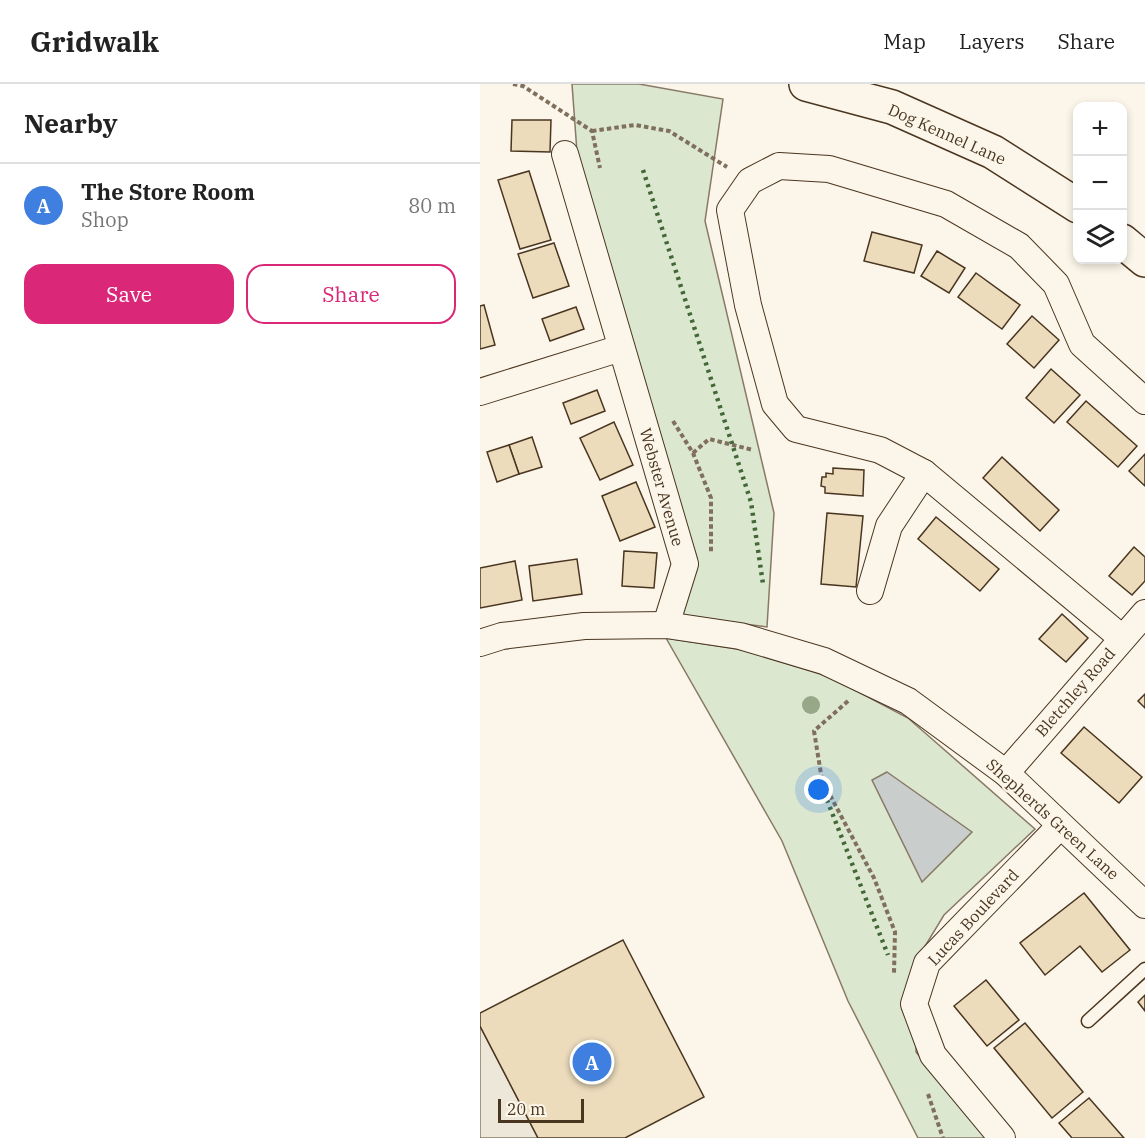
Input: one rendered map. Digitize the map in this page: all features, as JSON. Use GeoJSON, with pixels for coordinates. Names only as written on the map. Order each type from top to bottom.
{"type":"FeatureCollection","features":[{"type":"Feature","properties":{"kind":"street","name":"Dog Kennel Lane"},"geometry":{"type":"LineString","coordinates":[[806,84],[892,107],[993,152],[1073,203]]}},
{"type":"Feature","properties":{"kind":"street","name":"Webster Avenue"},"geometry":{"type":"LineString","coordinates":[[565,154],[685,564],[666,625]]}},
{"type":"Feature","properties":{"kind":"street"},"geometry":{"type":"LineString","coordinates":[[1122,638],[924,473],[880,450],[796,429],[775,404],[748,305],[730,210],[750,181],[779,166],[829,169],[946,204],[1019,246],[1056,284],[1082,344],[1145,402]]}},
{"type":"Feature","properties":{"kind":"street"},"geometry":{"type":"LineString","coordinates":[[1127,245],[1145,260]]}},
{"type":"Feature","properties":{"kind":"street"},"geometry":{"type":"LineString","coordinates":[[480,392],[621,348]]}},
{"type":"Feature","properties":{"kind":"street"},"geometry":{"type":"LineString","coordinates":[[870,591],[889,526],[924,473]]}},
{"type":"Feature","properties":{"kind":"street","name":"Bletchley Road"},"geometry":{"type":"LineString","coordinates":[[1006,772],[1145,613]]}},
{"type":"Feature","properties":{"kind":"street","name":"Shepherds Green Lane"},"geometry":{"type":"LineString","coordinates":[[480,643],[502,636],[584,626],[666,625],[740,636],[824,661],[908,701],[1006,772],[1145,905]]}},
{"type":"Feature","properties":{"kind":"street","name":"Lucas Boulevard"},"geometry":{"type":"LineString","coordinates":[[1002,1138],[933,1055],[914,1004],[927,963],[1060,826]]}},
{"type":"Feature","properties":{"kind":"lane"},"geometry":{"type":"LineString","coordinates":[[1089,1021],[1145,969]]}},
{"type":"Feature","properties":{"kind":"path"},"geometry":{"type":"LineString","coordinates":[[592,131],[635,125],[669,131],[750,181]]}},
{"type":"Feature","properties":{"kind":"path"},"geometry":{"type":"LineString","coordinates":[[693,453],[709,439],[753,450]]}},
{"type":"Feature","properties":{"kind":"path"},"geometry":{"type":"LineString","coordinates":[[868,682],[814,731],[822,780],[874,878],[895,932],[893,980]]}},
{"type":"Feature","properties":{"kind":"path"},"geometry":{"type":"LineString","coordinates":[[925,1090],[931,1099],[942,1138]]}},
{"type":"Feature","properties":{"kind":"green space"},"geometry":{"type":"Polygon","coordinates":[[[572,84],[639,84],[723,99],[705,221],[774,513],[767,627],[682,616],[697,558],[636,363],[577,152],[572,84]]]}},
{"type":"Feature","properties":{"kind":"green space"},"geometry":{"type":"Polygon","coordinates":[[[666,638],[743,650],[830,677],[908,718],[1035,829],[944,915],[919,956],[916,1052],[986,1138],[918,1138],[848,1001],[782,841],[666,638]]]}},
{"type":"Feature","properties":{"kind":"shaded area"},"geometry":{"type":"Polygon","coordinates":[[[887,772],[972,832],[922,882],[872,780],[887,772]]]}},
{"type":"Feature","properties":{"kind":"shaded area"},"geometry":{"type":"Polygon","coordinates":[[[480,1026],[538,1138],[480,1138],[480,1026]]]}},
{"type":"Feature","properties":{"kind":"building"},"geometry":{"type":"Polygon","coordinates":[[[512,120],[551,120],[550,152],[511,151],[512,120]]]}},
{"type":"Feature","properties":{"kind":"building"},"geometry":{"type":"Polygon","coordinates":[[[529,171],[551,240],[520,249],[498,180],[529,171]]]}},
{"type":"Feature","properties":{"kind":"building"},"geometry":{"type":"Polygon","coordinates":[[[872,232],[922,245],[914,273],[864,261],[872,232]]]}},
{"type":"Feature","properties":{"kind":"building"},"geometry":{"type":"Polygon","coordinates":[[[554,243],[569,286],[533,298],[518,254],[554,243]]]}},
{"type":"Feature","properties":{"kind":"building"},"geometry":{"type":"Polygon","coordinates":[[[937,251],[965,268],[949,293],[921,276],[937,251]]]}},
{"type":"Feature","properties":{"kind":"building"},"geometry":{"type":"Polygon","coordinates":[[[976,273],[1020,305],[1002,329],[958,297],[976,273]]]}},
{"type":"Feature","properties":{"kind":"building"},"geometry":{"type":"Polygon","coordinates":[[[484,305],[495,345],[480,349],[480,306],[484,305]]]}},
{"type":"Feature","properties":{"kind":"building"},"geometry":{"type":"Polygon","coordinates":[[[576,307],[584,329],[550,341],[542,319],[576,307]]]}},
{"type":"Feature","properties":{"kind":"building"},"geometry":{"type":"Polygon","coordinates":[[[1032,316],[1059,340],[1034,368],[1007,344],[1032,316]]]}},
{"type":"Feature","properties":{"kind":"building"},"geometry":{"type":"Polygon","coordinates":[[[1051,369],[1080,395],[1054,423],[1026,398],[1051,369]]]}},
{"type":"Feature","properties":{"kind":"building"},"geometry":{"type":"Polygon","coordinates":[[[597,390],[605,411],[571,424],[563,403],[597,390]]]}},
{"type":"Feature","properties":{"kind":"building"},"geometry":{"type":"Polygon","coordinates":[[[1086,401],[1137,446],[1118,467],[1067,422],[1086,401]]]}},
{"type":"Feature","properties":{"kind":"building"},"geometry":{"type":"Polygon","coordinates":[[[614,422],[633,465],[600,480],[580,438],[614,422]]]}},
{"type":"Feature","properties":{"kind":"building"},"geometry":{"type":"Polygon","coordinates":[[[532,437],[542,467],[519,474],[509,445],[532,437]]]}},
{"type":"Feature","properties":{"kind":"building"},"geometry":{"type":"Polygon","coordinates":[[[509,445],[519,474],[497,482],[487,452],[509,445]]]}},
{"type":"Feature","properties":{"kind":"building"},"geometry":{"type":"Polygon","coordinates":[[[1145,454],[1145,486],[1129,471],[1145,454]]]}},
{"type":"Feature","properties":{"kind":"building"},"geometry":{"type":"Polygon","coordinates":[[[1002,457],[1059,510],[1040,531],[983,478],[1002,457]]]}},
{"type":"Feature","properties":{"kind":"building"},"geometry":{"type":"Polygon","coordinates":[[[833,468],[864,470],[863,496],[825,493],[825,487],[821,486],[822,477],[826,477],[826,473],[833,474],[833,468]]]}},
{"type":"Feature","properties":{"kind":"building"},"geometry":{"type":"Polygon","coordinates":[[[636,482],[655,527],[620,541],[602,496],[636,482]]]}},
{"type":"Feature","properties":{"kind":"building"},"geometry":{"type":"Polygon","coordinates":[[[827,513],[863,516],[856,587],[821,584],[827,513]]]}},
{"type":"Feature","properties":{"kind":"building"},"geometry":{"type":"Polygon","coordinates":[[[936,517],[999,569],[980,591],[918,539],[936,517]]]}},
{"type":"Feature","properties":{"kind":"building"},"geometry":{"type":"Polygon","coordinates":[[[1134,547],[1145,557],[1145,581],[1132,595],[1109,576],[1134,547]]]}},
{"type":"Feature","properties":{"kind":"building"},"geometry":{"type":"Polygon","coordinates":[[[624,551],[657,553],[654,588],[622,586],[624,551]]]}},
{"type":"Feature","properties":{"kind":"building"},"geometry":{"type":"Polygon","coordinates":[[[577,559],[582,594],[533,601],[529,566],[577,559]]]}},
{"type":"Feature","properties":{"kind":"building"},"geometry":{"type":"Polygon","coordinates":[[[515,561],[522,600],[480,608],[480,568],[515,561]]]}},
{"type":"Feature","properties":{"kind":"building"},"geometry":{"type":"Polygon","coordinates":[[[1062,614],[1088,638],[1066,662],[1039,639],[1062,614]]]}},
{"type":"Feature","properties":{"kind":"building"},"geometry":{"type":"Polygon","coordinates":[[[1145,694],[1145,708],[1138,701],[1145,694]]]}},
{"type":"Feature","properties":{"kind":"building"},"geometry":{"type":"Polygon","coordinates":[[[1084,727],[1142,777],[1119,803],[1061,753],[1084,727]]]}},
{"type":"Feature","properties":{"kind":"building"},"geometry":{"type":"Polygon","coordinates":[[[1084,893],[1130,950],[1102,972],[1080,946],[1045,975],[1020,943],[1084,893]]]}},
{"type":"Feature","properties":{"kind":"building"},"geometry":{"type":"Polygon","coordinates":[[[623,940],[704,1097],[625,1138],[538,1138],[480,1026],[480,1013],[623,940]]]}},
{"type":"Feature","properties":{"kind":"building"},"geometry":{"type":"Polygon","coordinates":[[[986,980],[1019,1020],[987,1046],[954,1006],[986,980]]]}},
{"type":"Feature","properties":{"kind":"building"},"geometry":{"type":"Polygon","coordinates":[[[1145,995],[1145,1011],[1138,1002],[1145,995]]]}},
{"type":"Feature","properties":{"kind":"building"},"geometry":{"type":"Polygon","coordinates":[[[1025,1023],[1083,1092],[1052,1118],[994,1048],[1025,1023]]]}},
{"type":"Feature","properties":{"kind":"building"},"geometry":{"type":"Polygon","coordinates":[[[1089,1098],[1124,1138],[1072,1138],[1059,1123],[1089,1098]]]}},
{"type":"Feature","properties":{"kind":"hedge"},"geometry":{"type":"LineString","coordinates":[[643,170],[751,502],[763,584]]}},
{"type":"Feature","properties":{"kind":"hedge"},"geometry":{"type":"LineString","coordinates":[[827,800],[888,955]]}},
{"type":"Feature","properties":{"kind":"place","name":"The Store Room"},"geometry":{"type":"Point","coordinates":[592,1062]}}]}
